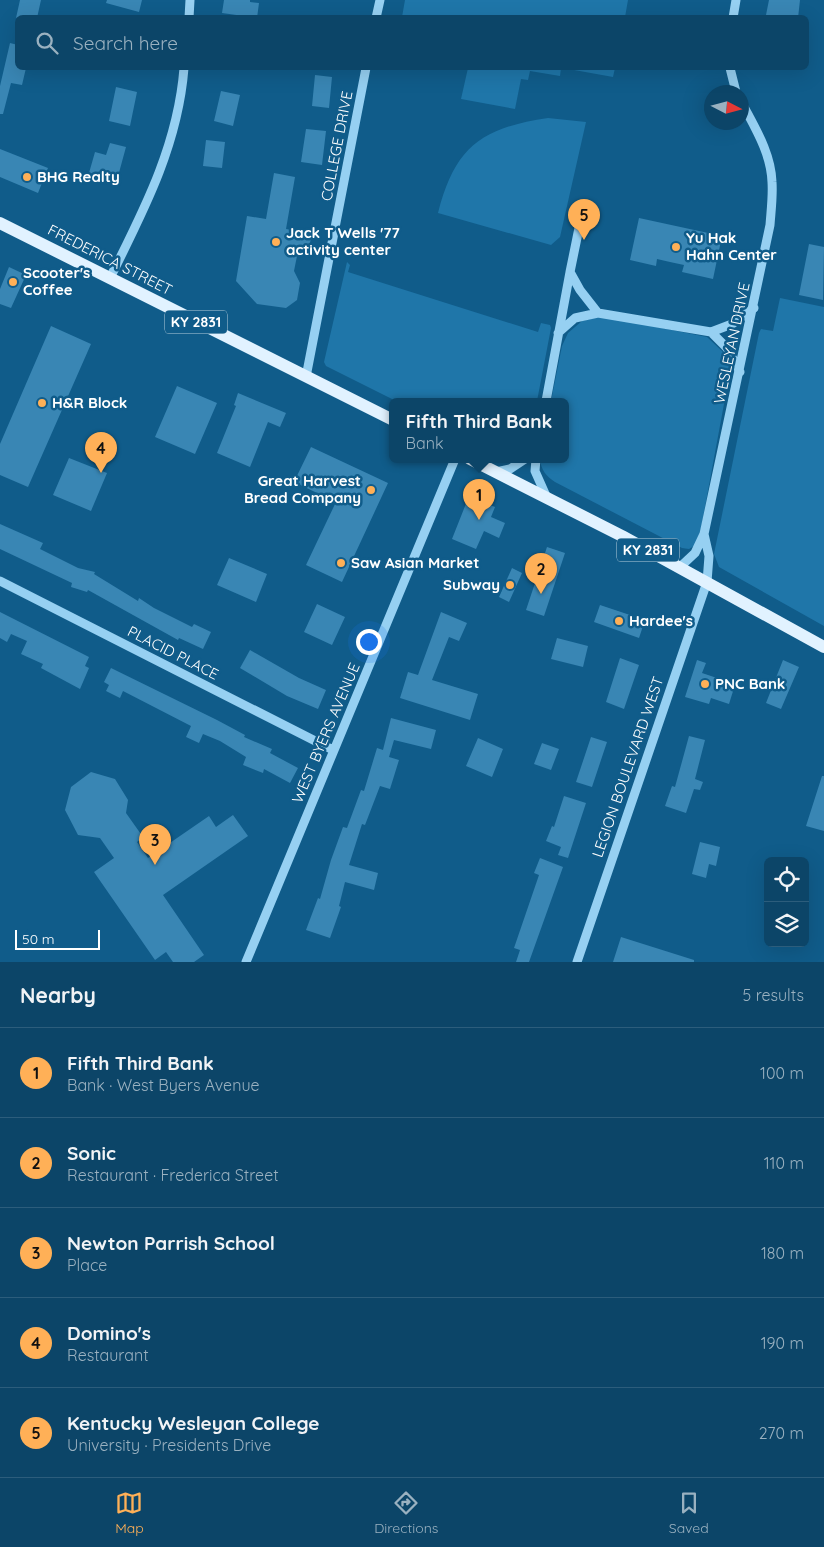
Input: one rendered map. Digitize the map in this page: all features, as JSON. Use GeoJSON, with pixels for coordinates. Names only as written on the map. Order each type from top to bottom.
{"type":"FeatureCollection","features":[{"type":"Feature","properties":{"kind":"main road","name":"FREDERICA STREET"},"geometry":{"type":"LineString","coordinates":[[0,223],[389,418]]}},
{"type":"Feature","properties":{"kind":"main road","name":"KY 2831"},"geometry":{"type":"LineString","coordinates":[[478,463],[707,582],[824,647]]}},
{"type":"Feature","properties":{"kind":"street"},"geometry":{"type":"LineString","coordinates":[[189,15],[190,0]]}},
{"type":"Feature","properties":{"kind":"street"},"geometry":{"type":"LineString","coordinates":[[377,15],[380,0]]}},
{"type":"Feature","properties":{"kind":"street"},"geometry":{"type":"LineString","coordinates":[[734,15],[736,0]]}},
{"type":"Feature","properties":{"kind":"street"},"geometry":{"type":"LineString","coordinates":[[110,278],[150,198],[165,160],[177,119],[184,70]]}},
{"type":"Feature","properties":{"kind":"street","name":"COLLEGE DRIVE"},"geometry":{"type":"LineString","coordinates":[[306,377],[366,70]]}},
{"type":"Feature","properties":{"kind":"street"},"geometry":{"type":"LineString","coordinates":[[730,70],[734,85]]}},
{"type":"Feature","properties":{"kind":"street","name":"WESLEYAN DRIVE"},"geometry":{"type":"LineString","coordinates":[[680,568],[695,553],[704,534],[754,308],[770,225],[772,182],[764,146],[749,117]]}},
{"type":"Feature","properties":{"kind":"street"},"geometry":{"type":"LineString","coordinates":[[547,398],[579,228]]}},
{"type":"Feature","properties":{"kind":"street"},"geometry":{"type":"LineString","coordinates":[[570,272],[580,290],[598,313]]}},
{"type":"Feature","properties":{"kind":"street"},"geometry":{"type":"LineString","coordinates":[[558,334],[575,318],[598,313],[711,332],[732,324],[754,308]]}},
{"type":"Feature","properties":{"kind":"street"},"geometry":{"type":"LineString","coordinates":[[711,332],[727,348],[740,372]]}},
{"type":"Feature","properties":{"kind":"street","name":"WEST BYERS AVENUE"},"geometry":{"type":"LineString","coordinates":[[246,962],[453,463]]}},
{"type":"Feature","properties":{"kind":"street"},"geometry":{"type":"LineString","coordinates":[[496,472],[510,469],[519,463]]}},
{"type":"Feature","properties":{"kind":"street"},"geometry":{"type":"LineString","coordinates":[[536,463],[535,471],[547,498]]}},
{"type":"Feature","properties":{"kind":"street","name":"WESLEYAN DRIVE"},"geometry":{"type":"LineString","coordinates":[[704,534],[709,556],[707,582]]}},
{"type":"Feature","properties":{"kind":"street","name":"PLACID PLACE"},"geometry":{"type":"LineString","coordinates":[[0,581],[333,750]]}},
{"type":"Feature","properties":{"kind":"street","name":"LEGION BOULEVARD WEST"},"geometry":{"type":"LineString","coordinates":[[577,962],[707,582]]}},
{"type":"Feature","properties":{"kind":"shaded area"},"geometry":{"type":"Polygon","coordinates":[[[405,0],[628,0],[625,15],[402,15],[405,0]]]}},
{"type":"Feature","properties":{"kind":"shaded area"},"geometry":{"type":"Polygon","coordinates":[[[468,70],[561,70],[560,76],[530,71],[528,80],[521,79],[515,109],[461,99],[468,70]]]}},
{"type":"Feature","properties":{"kind":"shaded area"},"geometry":{"type":"Polygon","coordinates":[[[574,70],[615,70],[613,77],[574,70]]]}},
{"type":"Feature","properties":{"kind":"shaded area"},"geometry":{"type":"Polygon","coordinates":[[[548,118],[586,122],[560,237],[551,245],[438,213],[453,172],[474,144],[488,135],[505,128],[548,118]]]}},
{"type":"Feature","properties":{"kind":"shaded area"},"geometry":{"type":"Polygon","coordinates":[[[347,262],[350,265],[348,272],[538,332],[541,323],[550,325],[551,328],[538,398],[390,398],[326,366],[324,362],[347,262]]]}},
{"type":"Feature","properties":{"kind":"shaded area"},"geometry":{"type":"Polygon","coordinates":[[[780,298],[824,307],[824,626],[719,567],[714,554],[759,333],[761,329],[773,331],[780,298]]]}},
{"type":"Feature","properties":{"kind":"shaded area"},"geometry":{"type":"Polygon","coordinates":[[[602,316],[707,337],[722,351],[731,366],[700,534],[694,546],[689,549],[682,548],[555,482],[543,470],[541,463],[569,463],[569,398],[552,398],[562,346],[568,333],[582,321],[602,316]]]}},
{"type":"Feature","properties":{"kind":"building"},"geometry":{"type":"Polygon","coordinates":[[[20,0],[41,0],[38,15],[17,15],[20,0]]]}},
{"type":"Feature","properties":{"kind":"building"},"geometry":{"type":"Polygon","coordinates":[[[107,0],[142,0],[139,12],[106,3],[107,0]]]}},
{"type":"Feature","properties":{"kind":"building"},"geometry":{"type":"Polygon","coordinates":[[[224,0],[250,0],[250,2],[259,3],[257,15],[222,13],[224,0]]]}},
{"type":"Feature","properties":{"kind":"building"},"geometry":{"type":"Polygon","coordinates":[[[769,0],[800,0],[798,15],[766,15],[769,0]]]}},
{"type":"Feature","properties":{"kind":"building"},"geometry":{"type":"Polygon","coordinates":[[[10,43],[15,44],[15,70],[26,70],[22,85],[11,83],[3,114],[0,114],[0,86],[10,43]]]}},
{"type":"Feature","properties":{"kind":"building"},"geometry":{"type":"Polygon","coordinates":[[[315,75],[332,77],[329,108],[312,106],[315,75]]]}},
{"type":"Feature","properties":{"kind":"building"},"geometry":{"type":"Polygon","coordinates":[[[116,87],[137,92],[130,126],[109,121],[116,87]]]}},
{"type":"Feature","properties":{"kind":"building"},"geometry":{"type":"Polygon","coordinates":[[[221,91],[240,95],[233,126],[214,121],[221,91]]]}},
{"type":"Feature","properties":{"kind":"building"},"geometry":{"type":"Polygon","coordinates":[[[306,129],[326,131],[322,165],[301,162],[306,129]]]}},
{"type":"Feature","properties":{"kind":"building"},"geometry":{"type":"Polygon","coordinates":[[[206,140],[225,142],[222,168],[203,166],[206,140]]]}},
{"type":"Feature","properties":{"kind":"building"},"geometry":{"type":"Polygon","coordinates":[[[110,143],[126,147],[117,180],[89,173],[95,152],[106,155],[110,143]]]}},
{"type":"Feature","properties":{"kind":"building"},"geometry":{"type":"Polygon","coordinates":[[[0,149],[48,168],[38,193],[0,177],[0,149]]]}},
{"type":"Feature","properties":{"kind":"building","name":"Jack T Wells '77 activity center"},"geometry":{"type":"Polygon","coordinates":[[[274,173],[295,177],[286,229],[312,233],[308,253],[298,251],[294,271],[300,283],[297,300],[286,308],[257,304],[236,281],[247,216],[266,219],[274,173]]]}},
{"type":"Feature","properties":{"kind":"building","name":"Yu Hak Hahn Center"},"geometry":{"type":"Polygon","coordinates":[[[639,218],[722,236],[713,279],[682,272],[684,265],[657,259],[656,266],[630,260],[639,218]]]}},
{"type":"Feature","properties":{"kind":"building"},"geometry":{"type":"Polygon","coordinates":[[[809,244],[824,247],[823,300],[799,295],[809,244]]]}},
{"type":"Feature","properties":{"kind":"building","name":"Scooter's Coffee"},"geometry":{"type":"Polygon","coordinates":[[[9,267],[26,275],[11,308],[0,304],[0,289],[9,267]]]}},
{"type":"Feature","properties":{"kind":"building"},"geometry":{"type":"Polygon","coordinates":[[[51,326],[91,344],[28,487],[0,475],[0,444],[51,326]]]}},
{"type":"Feature","properties":{"kind":"building"},"geometry":{"type":"Polygon","coordinates":[[[177,386],[217,403],[195,454],[155,437],[177,386]]]}},
{"type":"Feature","properties":{"kind":"building"},"geometry":{"type":"Polygon","coordinates":[[[238,393],[286,413],[280,427],[268,422],[250,467],[217,453],[236,406],[234,405],[238,393]]]}},
{"type":"Feature","properties":{"kind":"building"},"geometry":{"type":"Polygon","coordinates":[[[311,447],[388,483],[342,582],[306,565],[336,502],[294,482],[311,447]]]}},
{"type":"Feature","properties":{"kind":"building"},"geometry":{"type":"Polygon","coordinates":[[[69,458],[107,473],[91,511],[53,495],[69,458]]]}},
{"type":"Feature","properties":{"kind":"building"},"geometry":{"type":"Polygon","coordinates":[[[469,496],[495,507],[491,517],[505,523],[499,538],[484,531],[476,549],[452,539],[469,496]]]}},
{"type":"Feature","properties":{"kind":"building"},"geometry":{"type":"Polygon","coordinates":[[[0,524],[43,543],[40,549],[78,568],[95,572],[94,574],[138,601],[139,598],[154,608],[192,627],[194,624],[211,632],[203,649],[179,638],[178,640],[88,590],[87,592],[71,587],[72,583],[0,549],[0,524]]]}},
{"type":"Feature","properties":{"kind":"building"},"geometry":{"type":"Polygon","coordinates":[[[547,547],[565,553],[544,616],[526,610],[547,547]]]}},
{"type":"Feature","properties":{"kind":"building"},"geometry":{"type":"Polygon","coordinates":[[[229,558],[267,574],[256,602],[217,585],[229,558]]]}},
{"type":"Feature","properties":{"kind":"building","name":"Subway"},"geometry":{"type":"Polygon","coordinates":[[[512,568],[522,573],[509,602],[499,597],[512,568]]]}},
{"type":"Feature","properties":{"kind":"building"},"geometry":{"type":"Polygon","coordinates":[[[317,604],[345,617],[332,645],[304,632],[317,604]]]}},
{"type":"Feature","properties":{"kind":"building","name":"Hardee's"},"geometry":{"type":"Polygon","coordinates":[[[600,605],[645,620],[639,638],[594,622],[600,605]]]}},
{"type":"Feature","properties":{"kind":"building"},"geometry":{"type":"Polygon","coordinates":[[[0,612],[89,657],[85,666],[89,668],[80,689],[41,668],[43,664],[21,654],[27,641],[11,634],[7,642],[0,638],[0,612]]]}},
{"type":"Feature","properties":{"kind":"building"},"geometry":{"type":"Polygon","coordinates":[[[441,612],[467,623],[459,641],[449,637],[432,680],[478,694],[470,720],[400,698],[408,672],[418,675],[441,612]]]}},
{"type":"Feature","properties":{"kind":"building"},"geometry":{"type":"Polygon","coordinates":[[[557,638],[588,646],[583,667],[551,659],[557,638]]]}},
{"type":"Feature","properties":{"kind":"building"},"geometry":{"type":"Polygon","coordinates":[[[250,650],[299,678],[326,690],[318,709],[287,696],[240,668],[250,650]]]}},
{"type":"Feature","properties":{"kind":"building"},"geometry":{"type":"Polygon","coordinates":[[[620,658],[639,665],[624,709],[606,702],[620,658]]]}},
{"type":"Feature","properties":{"kind":"building","name":"PNC Bank"},"geometry":{"type":"Polygon","coordinates":[[[697,660],[706,663],[702,673],[717,678],[716,682],[734,688],[729,704],[711,698],[709,704],[685,697],[697,660]]]}},
{"type":"Feature","properties":{"kind":"building"},"geometry":{"type":"Polygon","coordinates":[[[783,660],[799,667],[781,709],[766,703],[783,660]]]}},
{"type":"Feature","properties":{"kind":"building"},"geometry":{"type":"Polygon","coordinates":[[[111,668],[217,720],[245,735],[244,737],[272,749],[270,753],[298,768],[290,783],[264,769],[263,773],[243,765],[246,757],[220,741],[203,734],[199,743],[186,737],[191,726],[123,691],[120,698],[106,691],[109,685],[104,682],[111,668]]]}},
{"type":"Feature","properties":{"kind":"building"},"geometry":{"type":"Polygon","coordinates":[[[391,718],[436,730],[431,749],[394,740],[389,757],[399,760],[390,789],[380,786],[365,825],[362,824],[349,865],[378,873],[374,890],[345,882],[339,906],[341,907],[330,938],[306,930],[318,898],[320,899],[343,827],[347,828],[361,790],[364,791],[377,748],[383,750],[391,718]]]}},
{"type":"Feature","properties":{"kind":"building"},"geometry":{"type":"Polygon","coordinates":[[[689,736],[705,740],[695,779],[703,782],[700,790],[694,789],[686,813],[665,806],[672,786],[675,787],[689,736]]]}},
{"type":"Feature","properties":{"kind":"building"},"geometry":{"type":"Polygon","coordinates":[[[591,737],[607,742],[592,787],[576,782],[591,737]]]}},
{"type":"Feature","properties":{"kind":"building"},"geometry":{"type":"Polygon","coordinates":[[[478,738],[503,749],[492,777],[466,766],[478,738]]]}},
{"type":"Feature","properties":{"kind":"building"},"geometry":{"type":"Polygon","coordinates":[[[542,743],[559,749],[551,770],[534,764],[542,743]]]}},
{"type":"Feature","properties":{"kind":"building"},"geometry":{"type":"Polygon","coordinates":[[[91,772],[115,779],[128,800],[126,813],[143,837],[137,842],[148,858],[209,816],[216,827],[233,815],[248,836],[163,895],[204,955],[194,962],[173,962],[166,952],[155,960],[94,872],[114,858],[100,838],[78,835],[65,810],[71,787],[91,772]]]}},
{"type":"Feature","properties":{"kind":"building"},"geometry":{"type":"Polygon","coordinates":[[[822,776],[824,776],[824,831],[806,826],[822,776]]]}},
{"type":"Feature","properties":{"kind":"building"},"geometry":{"type":"Polygon","coordinates":[[[564,796],[586,803],[568,858],[558,855],[561,847],[546,841],[552,826],[554,827],[564,796]]]}},
{"type":"Feature","properties":{"kind":"building"},"geometry":{"type":"Polygon","coordinates":[[[700,842],[720,847],[716,866],[709,864],[706,878],[692,874],[700,842]]]}},
{"type":"Feature","properties":{"kind":"building"},"geometry":{"type":"Polygon","coordinates":[[[540,858],[563,867],[529,962],[516,962],[520,950],[514,948],[539,875],[534,873],[540,858]]]}},
{"type":"Feature","properties":{"kind":"building"},"geometry":{"type":"Polygon","coordinates":[[[621,937],[694,960],[694,962],[613,962],[621,937]]]}},
{"type":"Feature","properties":{"kind":"place","name":"BHG Realty"},"geometry":{"type":"Point","coordinates":[27,177]}},
{"type":"Feature","properties":{"kind":"place","name":"Kentucky Wesleyan College"},"geometry":{"type":"Point","coordinates":[584,240]}},
{"type":"Feature","properties":{"kind":"place","name":"Jack T Wells '77 activity center"},"geometry":{"type":"Point","coordinates":[276,242]}},
{"type":"Feature","properties":{"kind":"place","name":"Yu Hak Hahn Center"},"geometry":{"type":"Point","coordinates":[676,247]}},
{"type":"Feature","properties":{"kind":"place","name":"Scooter's Coffee"},"geometry":{"type":"Point","coordinates":[13,282]}},
{"type":"Feature","properties":{"kind":"place","name":"H&R Block"},"geometry":{"type":"Point","coordinates":[42,403]}},
{"type":"Feature","properties":{"kind":"place","name":"Domino's"},"geometry":{"type":"Point","coordinates":[101,473]}},
{"type":"Feature","properties":{"kind":"place","name":"Great Harvest Bread Company"},"geometry":{"type":"Point","coordinates":[371,490]}},
{"type":"Feature","properties":{"kind":"place","name":"Fifth Third Bank"},"geometry":{"type":"Point","coordinates":[479,520]}},
{"type":"Feature","properties":{"kind":"place","name":"Saw Asian Market"},"geometry":{"type":"Point","coordinates":[341,563]}},
{"type":"Feature","properties":{"kind":"place","name":"Subway"},"geometry":{"type":"Point","coordinates":[510,585]}},
{"type":"Feature","properties":{"kind":"place","name":"Sonic"},"geometry":{"type":"Point","coordinates":[541,594]}},
{"type":"Feature","properties":{"kind":"place","name":"Hardee's"},"geometry":{"type":"Point","coordinates":[619,621]}},
{"type":"Feature","properties":{"kind":"place","name":"PNC Bank"},"geometry":{"type":"Point","coordinates":[705,684]}},
{"type":"Feature","properties":{"kind":"place","name":"Newton Parrish School"},"geometry":{"type":"Point","coordinates":[155,865]}}]}
